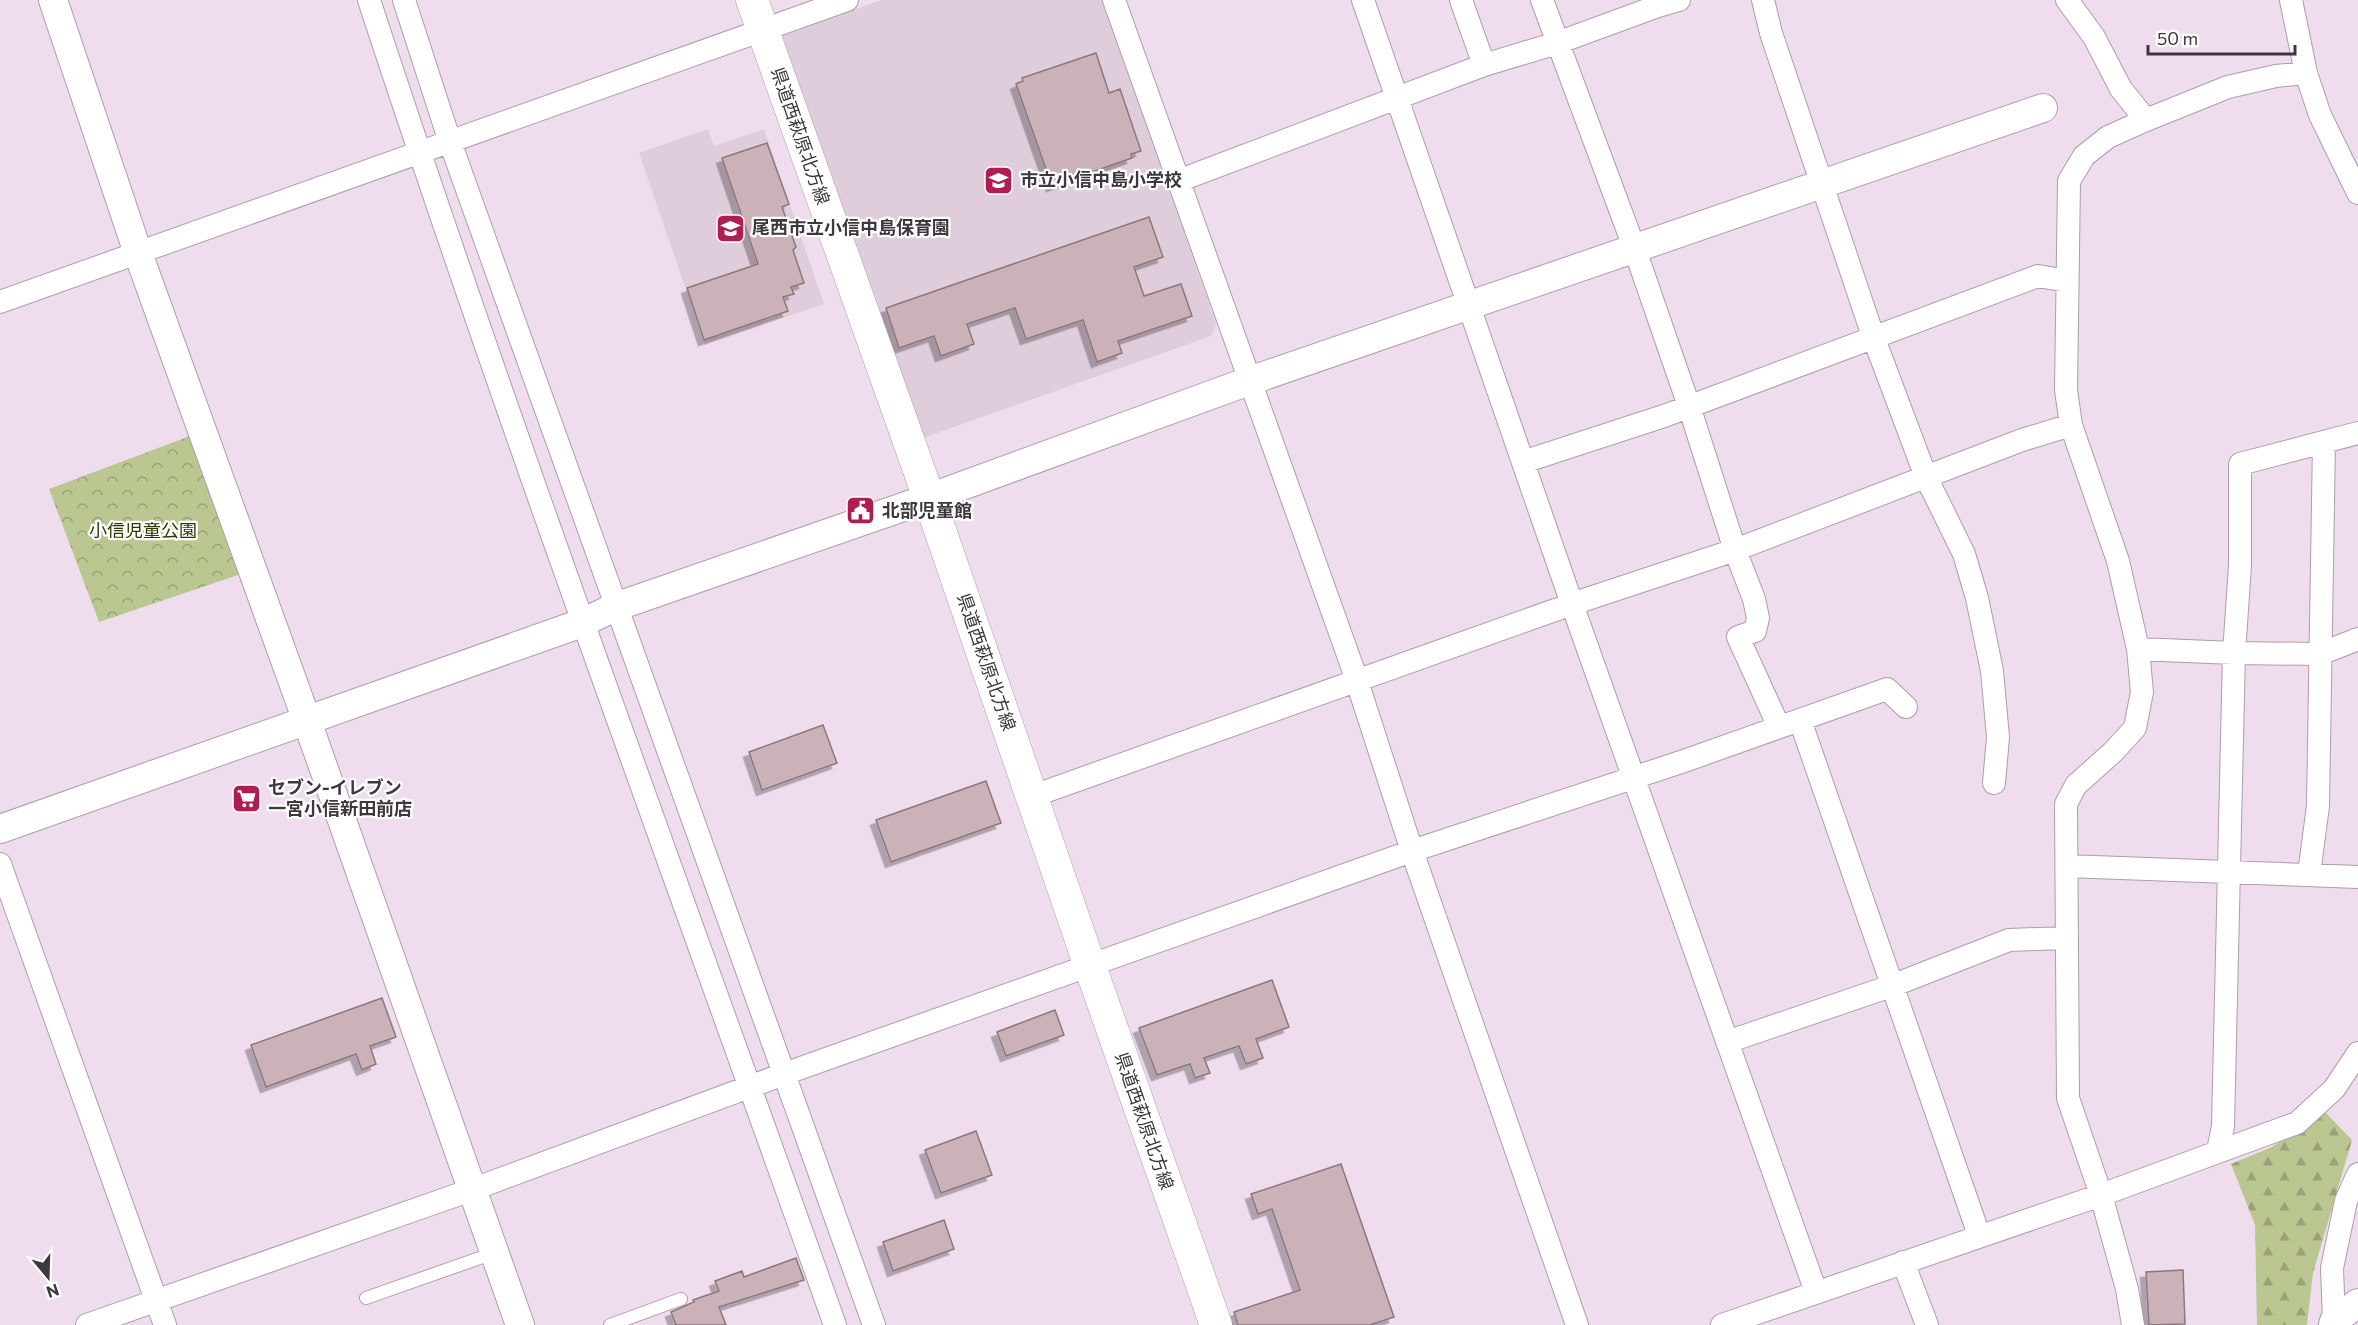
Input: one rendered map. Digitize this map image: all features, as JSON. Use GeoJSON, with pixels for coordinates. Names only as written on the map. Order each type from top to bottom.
{"type":"FeatureCollection","features":[{"type":"Feature","properties":{"kind":"main road","name":"県道西萩原北方線"},"geometry":{"type":"LineString","coordinates":[[752,0],[929,498],[1216,1325]]}},
{"type":"Feature","properties":{"kind":"street"},"geometry":{"type":"LineString","coordinates":[[53,0],[138,252],[307,721],[520,1325]]}},
{"type":"Feature","properties":{"kind":"street"},"geometry":{"type":"LineString","coordinates":[[369,0],[582,623],[835,1325]]}},
{"type":"Feature","properties":{"kind":"street"},"geometry":{"type":"LineString","coordinates":[[404,0],[450,142],[874,1325]]}},
{"type":"Feature","properties":{"kind":"street"},"geometry":{"type":"LineString","coordinates":[[0,302],[847,0]]}},
{"type":"Feature","properties":{"kind":"street"},"geometry":{"type":"LineString","coordinates":[[1114,0],[1357,682],[1412,851],[1576,1325]]}},
{"type":"Feature","properties":{"kind":"street"},"geometry":{"type":"LineString","coordinates":[[1363,0],[1572,604],[1816,1292]]}},
{"type":"Feature","properties":{"kind":"street"},"geometry":{"type":"LineString","coordinates":[[1461,0],[1484,65]]}},
{"type":"Feature","properties":{"kind":"street"},"geometry":{"type":"LineString","coordinates":[[1542,0],[1634,247],[1689,406],[1735,550],[1754,599],[1758,618],[1755,631],[1738,637],[1789,724],[1894,985],[1979,1235]]}},
{"type":"Feature","properties":{"kind":"street"},"geometry":{"type":"LineString","coordinates":[[1178,181],[1484,65],[1557,43],[1679,0]]}},
{"type":"Feature","properties":{"kind":"street"},"geometry":{"type":"LineString","coordinates":[[1763,0],[1771,33],[1873,336],[1926,477],[1964,554],[1977,598],[1993,682],[1998,737],[1994,783]]}},
{"type":"Feature","properties":{"kind":"street"},"geometry":{"type":"LineString","coordinates":[[2067,0],[2094,37],[2121,89],[2146,120]]}},
{"type":"Feature","properties":{"kind":"street"},"geometry":{"type":"LineString","coordinates":[[2291,0],[2306,73],[2320,115],[2358,193]]}},
{"type":"Feature","properties":{"kind":"street"},"geometry":{"type":"LineString","coordinates":[[2133,1325],[2127,1289],[2101,1195],[2068,1098],[2065,938],[2066,804],[2076,785],[2113,752],[2134,728],[2142,692],[2138,649],[2118,561],[2071,425],[2066,390],[2069,181],[2084,156],[2108,137],[2228,87],[2276,76],[2306,73]]}},
{"type":"Feature","properties":{"kind":"street"},"geometry":{"type":"LineString","coordinates":[[0,830],[582,623],[615,607],[929,498],[1249,381],[2043,108]]}},
{"type":"Feature","properties":{"kind":"street"},"geometry":{"type":"LineString","coordinates":[[1523,462],[1689,406],[2038,276],[2067,281]]}},
{"type":"Feature","properties":{"kind":"street"},"geometry":{"type":"LineString","coordinates":[[1033,796],[1572,604],[1735,550],[2022,441],[2071,425]]}},
{"type":"Feature","properties":{"kind":"street"},"geometry":{"type":"LineString","coordinates":[[2218,1150],[2223,1126],[2234,653],[2240,566],[2240,464],[2358,433]]}},
{"type":"Feature","properties":{"kind":"street"},"geometry":{"type":"LineString","coordinates":[[2309,874],[2318,806],[2324,442]]}},
{"type":"Feature","properties":{"kind":"street"},"geometry":{"type":"LineString","coordinates":[[2138,649],[2320,654],[2358,639]]}},
{"type":"Feature","properties":{"kind":"street"},"geometry":{"type":"LineString","coordinates":[[87,1325],[471,1190],[784,1074],[1412,851],[1887,690],[1906,707]]}},
{"type":"Feature","properties":{"kind":"street"},"geometry":{"type":"LineString","coordinates":[[0,864],[165,1325]]}},
{"type":"Feature","properties":{"kind":"street"},"geometry":{"type":"LineString","coordinates":[[2067,866],[2358,876]]}},
{"type":"Feature","properties":{"kind":"street"},"geometry":{"type":"LineString","coordinates":[[1727,1042],[1894,985],[2009,940],[2065,938]]}},
{"type":"Feature","properties":{"kind":"street"},"geometry":{"type":"LineString","coordinates":[[1722,1325],[1782,1315],[1816,1292],[2101,1195],[2218,1150],[2297,1123],[2334,1089],[2358,1053]]}},
{"type":"Feature","properties":{"kind":"street"},"geometry":{"type":"LineString","coordinates":[[2334,1323],[2332,1268],[2346,1201],[2358,1174]]}},
{"type":"Feature","properties":{"kind":"street"},"geometry":{"type":"LineString","coordinates":[[1903,1262],[1927,1325]]}},
{"type":"Feature","properties":{"kind":"street"},"geometry":{"type":"LineString","coordinates":[[2334,1323],[2358,1303]]}},
{"type":"Feature","properties":{"kind":"lane"},"geometry":{"type":"LineString","coordinates":[[366,1298],[494,1253]]}},
{"type":"Feature","properties":{"kind":"lane"},"geometry":{"type":"LineString","coordinates":[[610,1325],[681,1299]]}},
{"type":"Feature","properties":{"kind":"shaded area","name":"市立小信中島小学校"},"geometry":{"type":"Polygon","coordinates":[[[881,0],[1104,0],[1216,324],[1211,336],[923,438],[781,36],[881,0]]]}},
{"type":"Feature","properties":{"kind":"shaded area","name":"尾西市立小信中島保育園"},"geometry":{"type":"Polygon","coordinates":[[[708,129],[714,146],[764,129],[824,304],[705,345],[639,153],[708,129]]]}},
{"type":"Feature","properties":{"kind":"green space","name":"小信児童公園"},"geometry":{"type":"Polygon","coordinates":[[[190,436],[241,574],[99,622],[49,489],[190,436]]]}},
{"type":"Feature","properties":{"kind":"green space"},"geometry":{"type":"Polygon","coordinates":[[[2325,1112],[2352,1140],[2313,1273],[2307,1325],[2257,1325],[2255,1225],[2231,1164],[2272,1147],[2325,1112]]]}},
{"type":"Feature","properties":{"kind":"building"},"geometry":{"type":"Polygon","coordinates":[[[1096,53],[1109,93],[1120,89],[1141,151],[1131,154],[1132,158],[1052,186],[1016,84],[1023,81],[1022,78],[1096,53]]]}},
{"type":"Feature","properties":{"kind":"building"},"geometry":{"type":"Polygon","coordinates":[[[767,143],[789,204],[782,207],[796,247],[793,250],[804,283],[791,287],[794,294],[783,297],[788,311],[704,340],[687,288],[758,264],[722,158],[767,143]]]}},
{"type":"Feature","properties":{"kind":"building"},"geometry":{"type":"Polygon","coordinates":[[[1149,217],[1163,257],[1134,267],[1144,296],[1181,284],[1192,316],[1118,341],[1122,353],[1097,362],[1083,320],[1026,339],[1015,308],[967,324],[974,344],[941,356],[934,336],[899,348],[886,308],[1149,217]]]}},
{"type":"Feature","properties":{"kind":"building"},"geometry":{"type":"Polygon","coordinates":[[[823,725],[837,763],[762,790],[749,752],[823,725]]]}},
{"type":"Feature","properties":{"kind":"building"},"geometry":{"type":"Polygon","coordinates":[[[986,781],[1001,823],[891,862],[876,820],[986,781]]]}},
{"type":"Feature","properties":{"kind":"building"},"geometry":{"type":"Polygon","coordinates":[[[1272,980],[1289,1027],[1256,1039],[1263,1058],[1246,1064],[1239,1046],[1204,1058],[1210,1073],[1195,1078],[1190,1064],[1157,1075],[1139,1028],[1272,980]]]}},
{"type":"Feature","properties":{"kind":"building"},"geometry":{"type":"Polygon","coordinates":[[[382,998],[396,1037],[370,1046],[376,1064],[362,1070],[356,1054],[266,1087],[251,1045],[382,998]]]}},
{"type":"Feature","properties":{"kind":"building"},"geometry":{"type":"Polygon","coordinates":[[[1055,1010],[1064,1035],[1006,1056],[997,1032],[1055,1010]]]}},
{"type":"Feature","properties":{"kind":"building"},"geometry":{"type":"Polygon","coordinates":[[[976,1131],[992,1175],[941,1193],[925,1150],[976,1131]]]}},
{"type":"Feature","properties":{"kind":"building"},"geometry":{"type":"Polygon","coordinates":[[[1341,1164],[1394,1317],[1370,1325],[1238,1325],[1234,1312],[1300,1290],[1272,1209],[1258,1214],[1251,1194],[1341,1164]]]}},
{"type":"Feature","properties":{"kind":"building"},"geometry":{"type":"Polygon","coordinates":[[[944,1220],[954,1249],[893,1271],[883,1242],[944,1220]]]}},
{"type":"Feature","properties":{"kind":"building"},"geometry":{"type":"Polygon","coordinates":[[[796,1258],[804,1280],[719,1307],[726,1325],[676,1325],[671,1312],[694,1302],[693,1300],[719,1291],[715,1281],[742,1271],[744,1277],[796,1258]]]}},
{"type":"Feature","properties":{"kind":"building"},"geometry":{"type":"Polygon","coordinates":[[[2183,1270],[2185,1324],[2149,1325],[2146,1272],[2183,1270]]]}},
{"type":"Feature","properties":{"kind":"place","name":"市立小信中島小学校"},"geometry":{"type":"Point","coordinates":[999,180]}},
{"type":"Feature","properties":{"kind":"place","name":"尾西市立小信中島保育園"},"geometry":{"type":"Point","coordinates":[731,228]}},
{"type":"Feature","properties":{"kind":"place","name":"北部児童館"},"geometry":{"type":"Point","coordinates":[861,511]}},
{"type":"Feature","properties":{"kind":"place","name":"セブン-イレブン 一宮小信新田前店"},"geometry":{"type":"Point","coordinates":[247,798]}}]}
